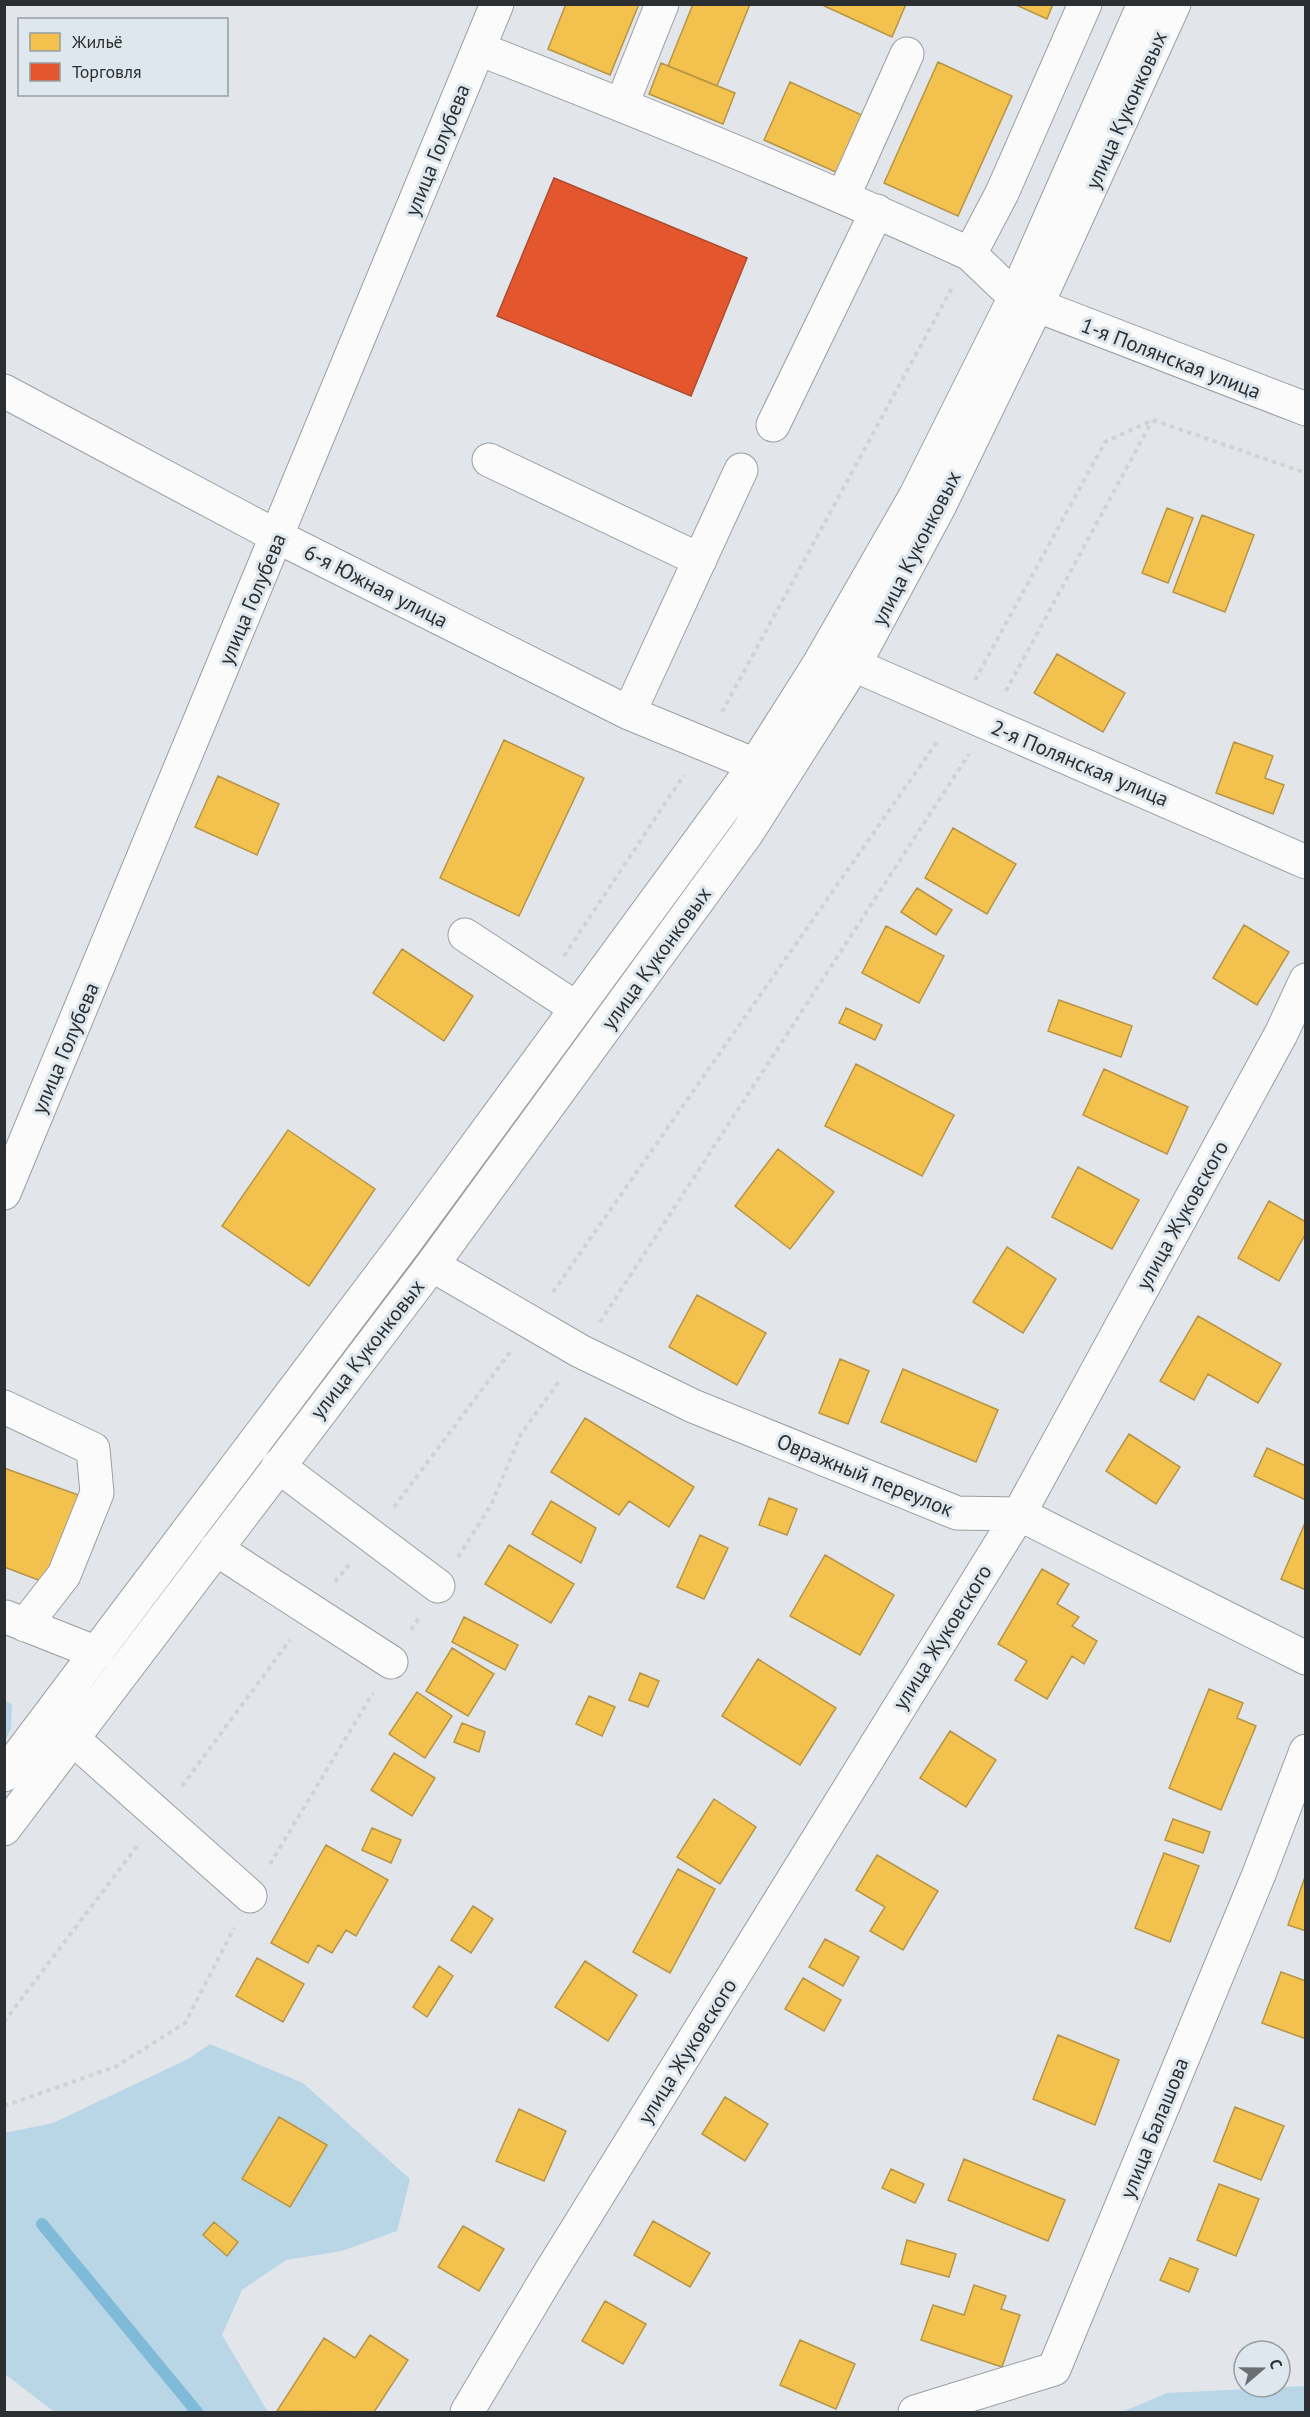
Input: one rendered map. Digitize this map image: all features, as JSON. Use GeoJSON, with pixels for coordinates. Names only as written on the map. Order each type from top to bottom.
{"type":"FeatureCollection","features":[{"type":"Feature","properties":{"kind":"street","name":"улица Голубева"},"geometry":{"type":"LineString","coordinates":[[4,1193],[278,537],[496,4]]}},
{"type":"Feature","properties":{"kind":"street"},"geometry":{"type":"LineString","coordinates":[[622,104],[662,4]]}},
{"type":"Feature","properties":{"kind":"street"},"geometry":{"type":"LineString","coordinates":[[970,254],[1002,193],[1085,4]]}},
{"type":"Feature","properties":{"kind":"street","name":"улица Куконковых"},"geometry":{"type":"LineString","coordinates":[[4,1829],[432,1264],[747,833],[854,665],[939,507],[1025,302],[1144,4]]}},
{"type":"Feature","properties":{"kind":"street","name":"улица Куконковых"},"geometry":{"type":"LineString","coordinates":[[4,1775],[404,1245],[755,765],[819,664],[1025,302],[1174,4]]}},
{"type":"Feature","properties":{"kind":"street"},"geometry":{"type":"LineString","coordinates":[[479,49],[622,104],[877,211],[970,254],[1025,302]]}},
{"type":"Feature","properties":{"kind":"street"},"geometry":{"type":"LineString","coordinates":[[843,197],[907,54]]}},
{"type":"Feature","properties":{"kind":"street"},"geometry":{"type":"LineString","coordinates":[[773,425],[877,211]]}},
{"type":"Feature","properties":{"kind":"street","name":"1-я Полянская улица"},"geometry":{"type":"LineString","coordinates":[[1025,302],[1305,409]]}},
{"type":"Feature","properties":{"kind":"street","name":"6-я Южная улица"},"geometry":{"type":"LineString","coordinates":[[4,391],[278,537],[629,713],[755,765]]}},
{"type":"Feature","properties":{"kind":"street"},"geometry":{"type":"LineString","coordinates":[[489,460],[700,560]]}},
{"type":"Feature","properties":{"kind":"street"},"geometry":{"type":"LineString","coordinates":[[629,713],[741,470]]}},
{"type":"Feature","properties":{"kind":"street","name":"2-я Полянская улица"},"geometry":{"type":"LineString","coordinates":[[854,665],[1305,861]]}},
{"type":"Feature","properties":{"kind":"street"},"geometry":{"type":"LineString","coordinates":[[465,934],[576,1008]]}},
{"type":"Feature","properties":{"kind":"street","name":"улица Жуковского"},"geometry":{"type":"LineString","coordinates":[[467,2412],[548,2276],[1019,1514],[1281,1034],[1305,980]]}},
{"type":"Feature","properties":{"kind":"street","name":"Овражный переулок"},"geometry":{"type":"LineString","coordinates":[[432,1264],[580,1351],[693,1406],[957,1513],[1019,1514],[1305,1658]]}},
{"type":"Feature","properties":{"kind":"street"},"geometry":{"type":"LineString","coordinates":[[4,1407],[93,1449],[97,1494],[64,1575],[15,1621],[97,1653]]}},
{"type":"Feature","properties":{"kind":"street"},"geometry":{"type":"LineString","coordinates":[[278,1466],[438,1586]]}},
{"type":"Feature","properties":{"kind":"street"},"geometry":{"type":"LineString","coordinates":[[216,1549],[392,1662]]}},
{"type":"Feature","properties":{"kind":"street"},"geometry":{"type":"LineString","coordinates":[[72,1738],[250,1896]]}},
{"type":"Feature","properties":{"kind":"street","name":"улица Балашова"},"geometry":{"type":"LineString","coordinates":[[915,2412],[1054,2369],[1259,1874],[1305,1751]]}},
{"type":"Feature","properties":{"kind":"path"},"geometry":{"type":"LineString","coordinates":[[4,2022],[312,1610],[372,1537],[532,1323],[959,711],[1105,442],[1153,420],[1305,473]]}},
{"type":"Feature","properties":{"kind":"path"},"geometry":{"type":"LineString","coordinates":[[4,2106],[115,2067],[185,2023],[250,1896],[438,1586],[491,1505],[520,1434],[580,1351],[989,724],[1153,420]]}},
{"type":"Feature","properties":{"kind":"shaded area"},"geometry":{"type":"Polygon","coordinates":[[[5,1701],[12,1704],[11,1729],[5,1740],[5,1701]]]}},
{"type":"Feature","properties":{"kind":"shaded area"},"geometry":{"type":"Polygon","coordinates":[[[210,2044],[303,2083],[410,2179],[397,2231],[342,2251],[286,2260],[242,2290],[222,2335],[268,2412],[54,2412],[5,2374],[4,2133],[53,2123],[188,2059],[210,2044]]]}},
{"type":"Feature","properties":{"kind":"shaded area"},"geometry":{"type":"Polygon","coordinates":[[[1305,2386],[1305,2412],[1122,2412],[1167,2393],[1232,2390],[1232,2399],[1292,2399],[1292,2387],[1305,2386]]]}},
{"type":"Feature","properties":{"kind":"building: Жильё"},"geometry":{"type":"Polygon","coordinates":[[[566,4],[639,4],[610,75],[548,49],[566,4]]]}},
{"type":"Feature","properties":{"kind":"building: Жильё"},"geometry":{"type":"Polygon","coordinates":[[[693,4],[750,4],[717,86],[668,66],[693,4]]]}},
{"type":"Feature","properties":{"kind":"building: Жильё"},"geometry":{"type":"Polygon","coordinates":[[[820,4],[906,4],[892,37],[820,4]]]}},
{"type":"Feature","properties":{"kind":"building: Жильё"},"geometry":{"type":"Polygon","coordinates":[[[1014,4],[1053,4],[1047,19],[1014,4]]]}},
{"type":"Feature","properties":{"kind":"building: Жильё"},"geometry":{"type":"Polygon","coordinates":[[[938,62],[1012,96],[958,216],[884,183],[938,62]]]}},
{"type":"Feature","properties":{"kind":"building: Жильё"},"geometry":{"type":"Polygon","coordinates":[[[661,63],[735,93],[723,124],[649,94],[661,63]]]}},
{"type":"Feature","properties":{"kind":"building: Жильё"},"geometry":{"type":"Polygon","coordinates":[[[790,82],[864,116],[838,173],[764,140],[790,82]]]}},
{"type":"Feature","properties":{"kind":"building: Жильё"},"geometry":{"type":"Polygon","coordinates":[[[1167,508],[1193,518],[1168,583],[1142,573],[1167,508]]]}},
{"type":"Feature","properties":{"kind":"building: Жильё"},"geometry":{"type":"Polygon","coordinates":[[[1202,515],[1254,535],[1225,612],[1173,592],[1202,515]]]}},
{"type":"Feature","properties":{"kind":"building: Жильё"},"geometry":{"type":"Polygon","coordinates":[[[1057,654],[1125,693],[1103,732],[1034,693],[1057,654]]]}},
{"type":"Feature","properties":{"kind":"building: Жильё"},"geometry":{"type":"Polygon","coordinates":[[[504,740],[584,778],[519,916],[440,878],[504,740]]]}},
{"type":"Feature","properties":{"kind":"building: Жильё"},"geometry":{"type":"Polygon","coordinates":[[[1234,742],[1273,756],[1265,778],[1284,785],[1273,814],[1216,793],[1234,742]]]}},
{"type":"Feature","properties":{"kind":"building: Жильё"},"geometry":{"type":"Polygon","coordinates":[[[218,776],[279,804],[257,855],[195,827],[218,776]]]}},
{"type":"Feature","properties":{"kind":"building: Жильё"},"geometry":{"type":"Polygon","coordinates":[[[953,828],[1016,864],[987,914],[925,878],[953,828]]]}},
{"type":"Feature","properties":{"kind":"building: Жильё"},"geometry":{"type":"Polygon","coordinates":[[[917,888],[952,910],[936,935],[901,912],[917,888]]]}},
{"type":"Feature","properties":{"kind":"building: Жильё"},"geometry":{"type":"Polygon","coordinates":[[[1244,925],[1289,952],[1257,1005],[1213,978],[1244,925]]]}},
{"type":"Feature","properties":{"kind":"building: Жильё"},"geometry":{"type":"Polygon","coordinates":[[[886,926],[944,956],[919,1003],[862,973],[886,926]]]}},
{"type":"Feature","properties":{"kind":"building: Жильё"},"geometry":{"type":"Polygon","coordinates":[[[402,949],[473,996],[444,1041],[373,993],[402,949]]]}},
{"type":"Feature","properties":{"kind":"building: Жильё"},"geometry":{"type":"Polygon","coordinates":[[[1059,1000],[1132,1026],[1121,1057],[1048,1031],[1059,1000]]]}},
{"type":"Feature","properties":{"kind":"building: Жильё"},"geometry":{"type":"Polygon","coordinates":[[[846,1008],[882,1025],[875,1040],[839,1023],[846,1008]]]}},
{"type":"Feature","properties":{"kind":"building: Жильё"},"geometry":{"type":"Polygon","coordinates":[[[856,1064],[954,1115],[922,1176],[825,1126],[856,1064]]]}},
{"type":"Feature","properties":{"kind":"building: Жильё"},"geometry":{"type":"Polygon","coordinates":[[[1104,1069],[1188,1107],[1167,1154],[1083,1115],[1104,1069]]]}},
{"type":"Feature","properties":{"kind":"building: Жильё"},"geometry":{"type":"Polygon","coordinates":[[[288,1130],[375,1189],[309,1286],[222,1226],[288,1130]]]}},
{"type":"Feature","properties":{"kind":"building: Жильё"},"geometry":{"type":"Polygon","coordinates":[[[778,1149],[834,1192],[790,1249],[735,1206],[778,1149]]]}},
{"type":"Feature","properties":{"kind":"building: Жильё"},"geometry":{"type":"Polygon","coordinates":[[[1078,1167],[1139,1200],[1112,1249],[1052,1217],[1078,1167]]]}},
{"type":"Feature","properties":{"kind":"building: Жильё"},"geometry":{"type":"Polygon","coordinates":[[[1269,1201],[1306,1222],[1306,1233],[1279,1281],[1238,1258],[1269,1201]]]}},
{"type":"Feature","properties":{"kind":"building: Жильё"},"geometry":{"type":"Polygon","coordinates":[[[1007,1247],[1056,1279],[1023,1333],[973,1302],[1007,1247]]]}},
{"type":"Feature","properties":{"kind":"building: Жильё"},"geometry":{"type":"Polygon","coordinates":[[[697,1295],[766,1333],[737,1385],[669,1347],[697,1295]]]}},
{"type":"Feature","properties":{"kind":"building: Жильё"},"geometry":{"type":"Polygon","coordinates":[[[1198,1316],[1281,1364],[1258,1403],[1208,1374],[1194,1400],[1160,1381],[1198,1316]]]}},
{"type":"Feature","properties":{"kind":"building: Жильё"},"geometry":{"type":"Polygon","coordinates":[[[840,1359],[869,1371],[848,1424],[819,1413],[840,1359]]]}},
{"type":"Feature","properties":{"kind":"building: Жильё"},"geometry":{"type":"Polygon","coordinates":[[[903,1369],[998,1410],[976,1462],[881,1422],[903,1369]]]}},
{"type":"Feature","properties":{"kind":"building: Жильё"},"geometry":{"type":"Polygon","coordinates":[[[585,1418],[694,1487],[669,1527],[629,1501],[619,1515],[551,1472],[585,1418]]]}},
{"type":"Feature","properties":{"kind":"building: Жильё"},"geometry":{"type":"Polygon","coordinates":[[[1129,1434],[1180,1467],[1156,1504],[1106,1471],[1129,1434]]]}},
{"type":"Feature","properties":{"kind":"building: Жильё"},"geometry":{"type":"Polygon","coordinates":[[[1267,1448],[1306,1466],[1306,1500],[1254,1476],[1267,1448]]]}},
{"type":"Feature","properties":{"kind":"building: Жильё"},"geometry":{"type":"Polygon","coordinates":[[[4,1468],[81,1496],[49,1584],[4,1567],[4,1468]]]}},
{"type":"Feature","properties":{"kind":"building: Жильё"},"geometry":{"type":"Polygon","coordinates":[[[769,1498],[797,1509],[787,1535],[759,1525],[769,1498]]]}},
{"type":"Feature","properties":{"kind":"building: Жильё"},"geometry":{"type":"Polygon","coordinates":[[[551,1501],[596,1528],[581,1563],[532,1534],[551,1501]]]}},
{"type":"Feature","properties":{"kind":"building: Жильё"},"geometry":{"type":"Polygon","coordinates":[[[1306,1523],[1306,1590],[1281,1579],[1306,1523]]]}},
{"type":"Feature","properties":{"kind":"building: Жильё"},"geometry":{"type":"Polygon","coordinates":[[[700,1535],[728,1548],[704,1599],[677,1587],[700,1535]]]}},
{"type":"Feature","properties":{"kind":"building: Жильё"},"geometry":{"type":"Polygon","coordinates":[[[509,1545],[574,1584],[551,1623],[485,1584],[509,1545]]]}},
{"type":"Feature","properties":{"kind":"building: Жильё"},"geometry":{"type":"Polygon","coordinates":[[[825,1555],[894,1595],[860,1655],[790,1616],[825,1555]]]}},
{"type":"Feature","properties":{"kind":"building: Жильё"},"geometry":{"type":"Polygon","coordinates":[[[1042,1569],[1069,1584],[1057,1604],[1079,1617],[1072,1626],[1097,1641],[1084,1664],[1072,1656],[1047,1699],[1015,1680],[1027,1661],[998,1644],[1042,1569]]]}},
{"type":"Feature","properties":{"kind":"building: Жильё"},"geometry":{"type":"Polygon","coordinates":[[[464,1617],[518,1645],[505,1670],[452,1642],[464,1617]]]}},
{"type":"Feature","properties":{"kind":"building: Жильё"},"geometry":{"type":"Polygon","coordinates":[[[452,1648],[494,1674],[468,1716],[426,1691],[452,1648]]]}},
{"type":"Feature","properties":{"kind":"building: Жильё"},"geometry":{"type":"Polygon","coordinates":[[[758,1659],[836,1708],[800,1765],[722,1716],[758,1659]]]}},
{"type":"Feature","properties":{"kind":"building: Жильё"},"geometry":{"type":"Polygon","coordinates":[[[640,1673],[659,1681],[648,1707],[629,1700],[640,1673]]]}},
{"type":"Feature","properties":{"kind":"building: Жильё"},"geometry":{"type":"Polygon","coordinates":[[[1209,1689],[1243,1703],[1237,1718],[1256,1726],[1221,1810],[1169,1788],[1209,1689]]]}},
{"type":"Feature","properties":{"kind":"building: Жильё"},"geometry":{"type":"Polygon","coordinates":[[[417,1692],[452,1716],[425,1758],[389,1734],[417,1692]]]}},
{"type":"Feature","properties":{"kind":"building: Жильё"},"geometry":{"type":"Polygon","coordinates":[[[589,1696],[615,1707],[602,1736],[576,1724],[589,1696]]]}},
{"type":"Feature","properties":{"kind":"building: Жильё"},"geometry":{"type":"Polygon","coordinates":[[[462,1723],[485,1732],[479,1752],[454,1742],[462,1723]]]}},
{"type":"Feature","properties":{"kind":"building: Жильё"},"geometry":{"type":"Polygon","coordinates":[[[950,1731],[996,1760],[966,1807],[920,1778],[950,1731]]]}},
{"type":"Feature","properties":{"kind":"building: Жильё"},"geometry":{"type":"Polygon","coordinates":[[[394,1753],[435,1778],[412,1816],[371,1790],[394,1753]]]}},
{"type":"Feature","properties":{"kind":"building: Жильё"},"geometry":{"type":"Polygon","coordinates":[[[714,1799],[756,1827],[720,1884],[677,1857],[714,1799]]]}},
{"type":"Feature","properties":{"kind":"building: Жильё"},"geometry":{"type":"Polygon","coordinates":[[[1173,1819],[1210,1832],[1203,1853],[1165,1840],[1173,1819]]]}},
{"type":"Feature","properties":{"kind":"building: Жильё"},"geometry":{"type":"Polygon","coordinates":[[[372,1828],[401,1840],[391,1863],[362,1850],[372,1828]]]}},
{"type":"Feature","properties":{"kind":"building: Жильё"},"geometry":{"type":"Polygon","coordinates":[[[326,1845],[388,1880],[356,1936],[346,1930],[332,1953],[318,1945],[308,1963],[271,1943],[326,1845]]]}},
{"type":"Feature","properties":{"kind":"building: Жильё"},"geometry":{"type":"Polygon","coordinates":[[[1164,1853],[1199,1866],[1170,1942],[1135,1928],[1164,1853]]]}},
{"type":"Feature","properties":{"kind":"building: Жильё"},"geometry":{"type":"Polygon","coordinates":[[[877,1855],[938,1891],[903,1950],[870,1931],[885,1907],[856,1890],[877,1855]]]}},
{"type":"Feature","properties":{"kind":"building: Жильё"},"geometry":{"type":"Polygon","coordinates":[[[678,1869],[715,1889],[670,1973],[633,1952],[678,1869]]]}},
{"type":"Feature","properties":{"kind":"building: Жильё"},"geometry":{"type":"Polygon","coordinates":[[[1306,1874],[1306,1931],[1288,1925],[1306,1874]]]}},
{"type":"Feature","properties":{"kind":"building: Жильё"},"geometry":{"type":"Polygon","coordinates":[[[473,1906],[493,1919],[471,1953],[451,1940],[473,1906]]]}},
{"type":"Feature","properties":{"kind":"building: Жильё"},"geometry":{"type":"Polygon","coordinates":[[[825,1939],[859,1957],[843,1986],[809,1967],[825,1939]]]}},
{"type":"Feature","properties":{"kind":"building: Жильё"},"geometry":{"type":"Polygon","coordinates":[[[257,1958],[304,1984],[283,2022],[236,1996],[257,1958]]]}},
{"type":"Feature","properties":{"kind":"building: Жильё"},"geometry":{"type":"Polygon","coordinates":[[[585,1961],[637,1995],[608,2041],[555,2007],[585,1961]]]}},
{"type":"Feature","properties":{"kind":"building: Жильё"},"geometry":{"type":"Polygon","coordinates":[[[439,1966],[453,1976],[427,2017],[413,2007],[439,1966]]]}},
{"type":"Feature","properties":{"kind":"building: Жильё"},"geometry":{"type":"Polygon","coordinates":[[[1281,1972],[1306,1981],[1306,2039],[1262,2023],[1281,1972]]]}},
{"type":"Feature","properties":{"kind":"building: Жильё"},"geometry":{"type":"Polygon","coordinates":[[[803,1978],[841,2000],[824,2031],[785,2009],[803,1978]]]}},
{"type":"Feature","properties":{"kind":"building: Жильё"},"geometry":{"type":"Polygon","coordinates":[[[1058,2035],[1119,2060],[1095,2125],[1033,2099],[1058,2035]]]}},
{"type":"Feature","properties":{"kind":"building: Жильё"},"geometry":{"type":"Polygon","coordinates":[[[725,2097],[768,2124],[745,2161],[702,2134],[725,2097]]]}},
{"type":"Feature","properties":{"kind":"building: Жильё"},"geometry":{"type":"Polygon","coordinates":[[[1235,2107],[1284,2126],[1261,2180],[1214,2161],[1235,2107]]]}},
{"type":"Feature","properties":{"kind":"building: Жильё"},"geometry":{"type":"Polygon","coordinates":[[[519,2109],[566,2131],[544,2181],[496,2161],[519,2109]]]}},
{"type":"Feature","properties":{"kind":"building: Жильё"},"geometry":{"type":"Polygon","coordinates":[[[279,2117],[327,2145],[290,2207],[242,2179],[279,2117]]]}},
{"type":"Feature","properties":{"kind":"building: Жильё"},"geometry":{"type":"Polygon","coordinates":[[[964,2159],[1065,2200],[1048,2241],[948,2200],[964,2159]]]}},
{"type":"Feature","properties":{"kind":"building: Жильё"},"geometry":{"type":"Polygon","coordinates":[[[891,2169],[924,2184],[915,2203],[882,2188],[891,2169]]]}},
{"type":"Feature","properties":{"kind":"building: Жильё"},"geometry":{"type":"Polygon","coordinates":[[[1219,2184],[1259,2199],[1236,2256],[1197,2240],[1219,2184]]]}},
{"type":"Feature","properties":{"kind":"building: Жильё"},"geometry":{"type":"Polygon","coordinates":[[[653,2221],[710,2253],[690,2287],[634,2255],[653,2221]]]}},
{"type":"Feature","properties":{"kind":"building: Жильё"},"geometry":{"type":"Polygon","coordinates":[[[214,2222],[238,2242],[227,2256],[203,2235],[214,2222]]]}},
{"type":"Feature","properties":{"kind":"building: Жильё"},"geometry":{"type":"Polygon","coordinates":[[[463,2226],[504,2249],[479,2291],[438,2267],[463,2226]]]}},
{"type":"Feature","properties":{"kind":"building: Жильё"},"geometry":{"type":"Polygon","coordinates":[[[907,2240],[956,2254],[949,2277],[901,2264],[907,2240]]]}},
{"type":"Feature","properties":{"kind":"building: Жильё"},"geometry":{"type":"Polygon","coordinates":[[[1170,2258],[1198,2269],[1189,2292],[1160,2280],[1170,2258]]]}},
{"type":"Feature","properties":{"kind":"building: Жильё"},"geometry":{"type":"Polygon","coordinates":[[[974,2285],[1006,2296],[1001,2309],[1020,2315],[1002,2367],[921,2340],[933,2305],[964,2315],[974,2285]]]}},
{"type":"Feature","properties":{"kind":"building: Жильё"},"geometry":{"type":"Polygon","coordinates":[[[605,2301],[646,2324],[623,2364],[582,2341],[605,2301]]]}},
{"type":"Feature","properties":{"kind":"building: Жильё"},"geometry":{"type":"Polygon","coordinates":[[[370,2335],[408,2360],[374,2412],[277,2411],[324,2338],[355,2358],[370,2335]]]}},
{"type":"Feature","properties":{"kind":"building: Жильё"},"geometry":{"type":"Polygon","coordinates":[[[800,2340],[855,2364],[836,2409],[780,2385],[800,2340]]]}},
{"type":"Feature","properties":{"kind":"building: Торговля"},"geometry":{"type":"Polygon","coordinates":[[[554,178],[747,258],[691,396],[497,316],[554,178]]]}},
{"type":"Feature","properties":{"kind":"waterway"},"geometry":{"type":"LineString","coordinates":[[42,2224],[197,2412]]}}]}
